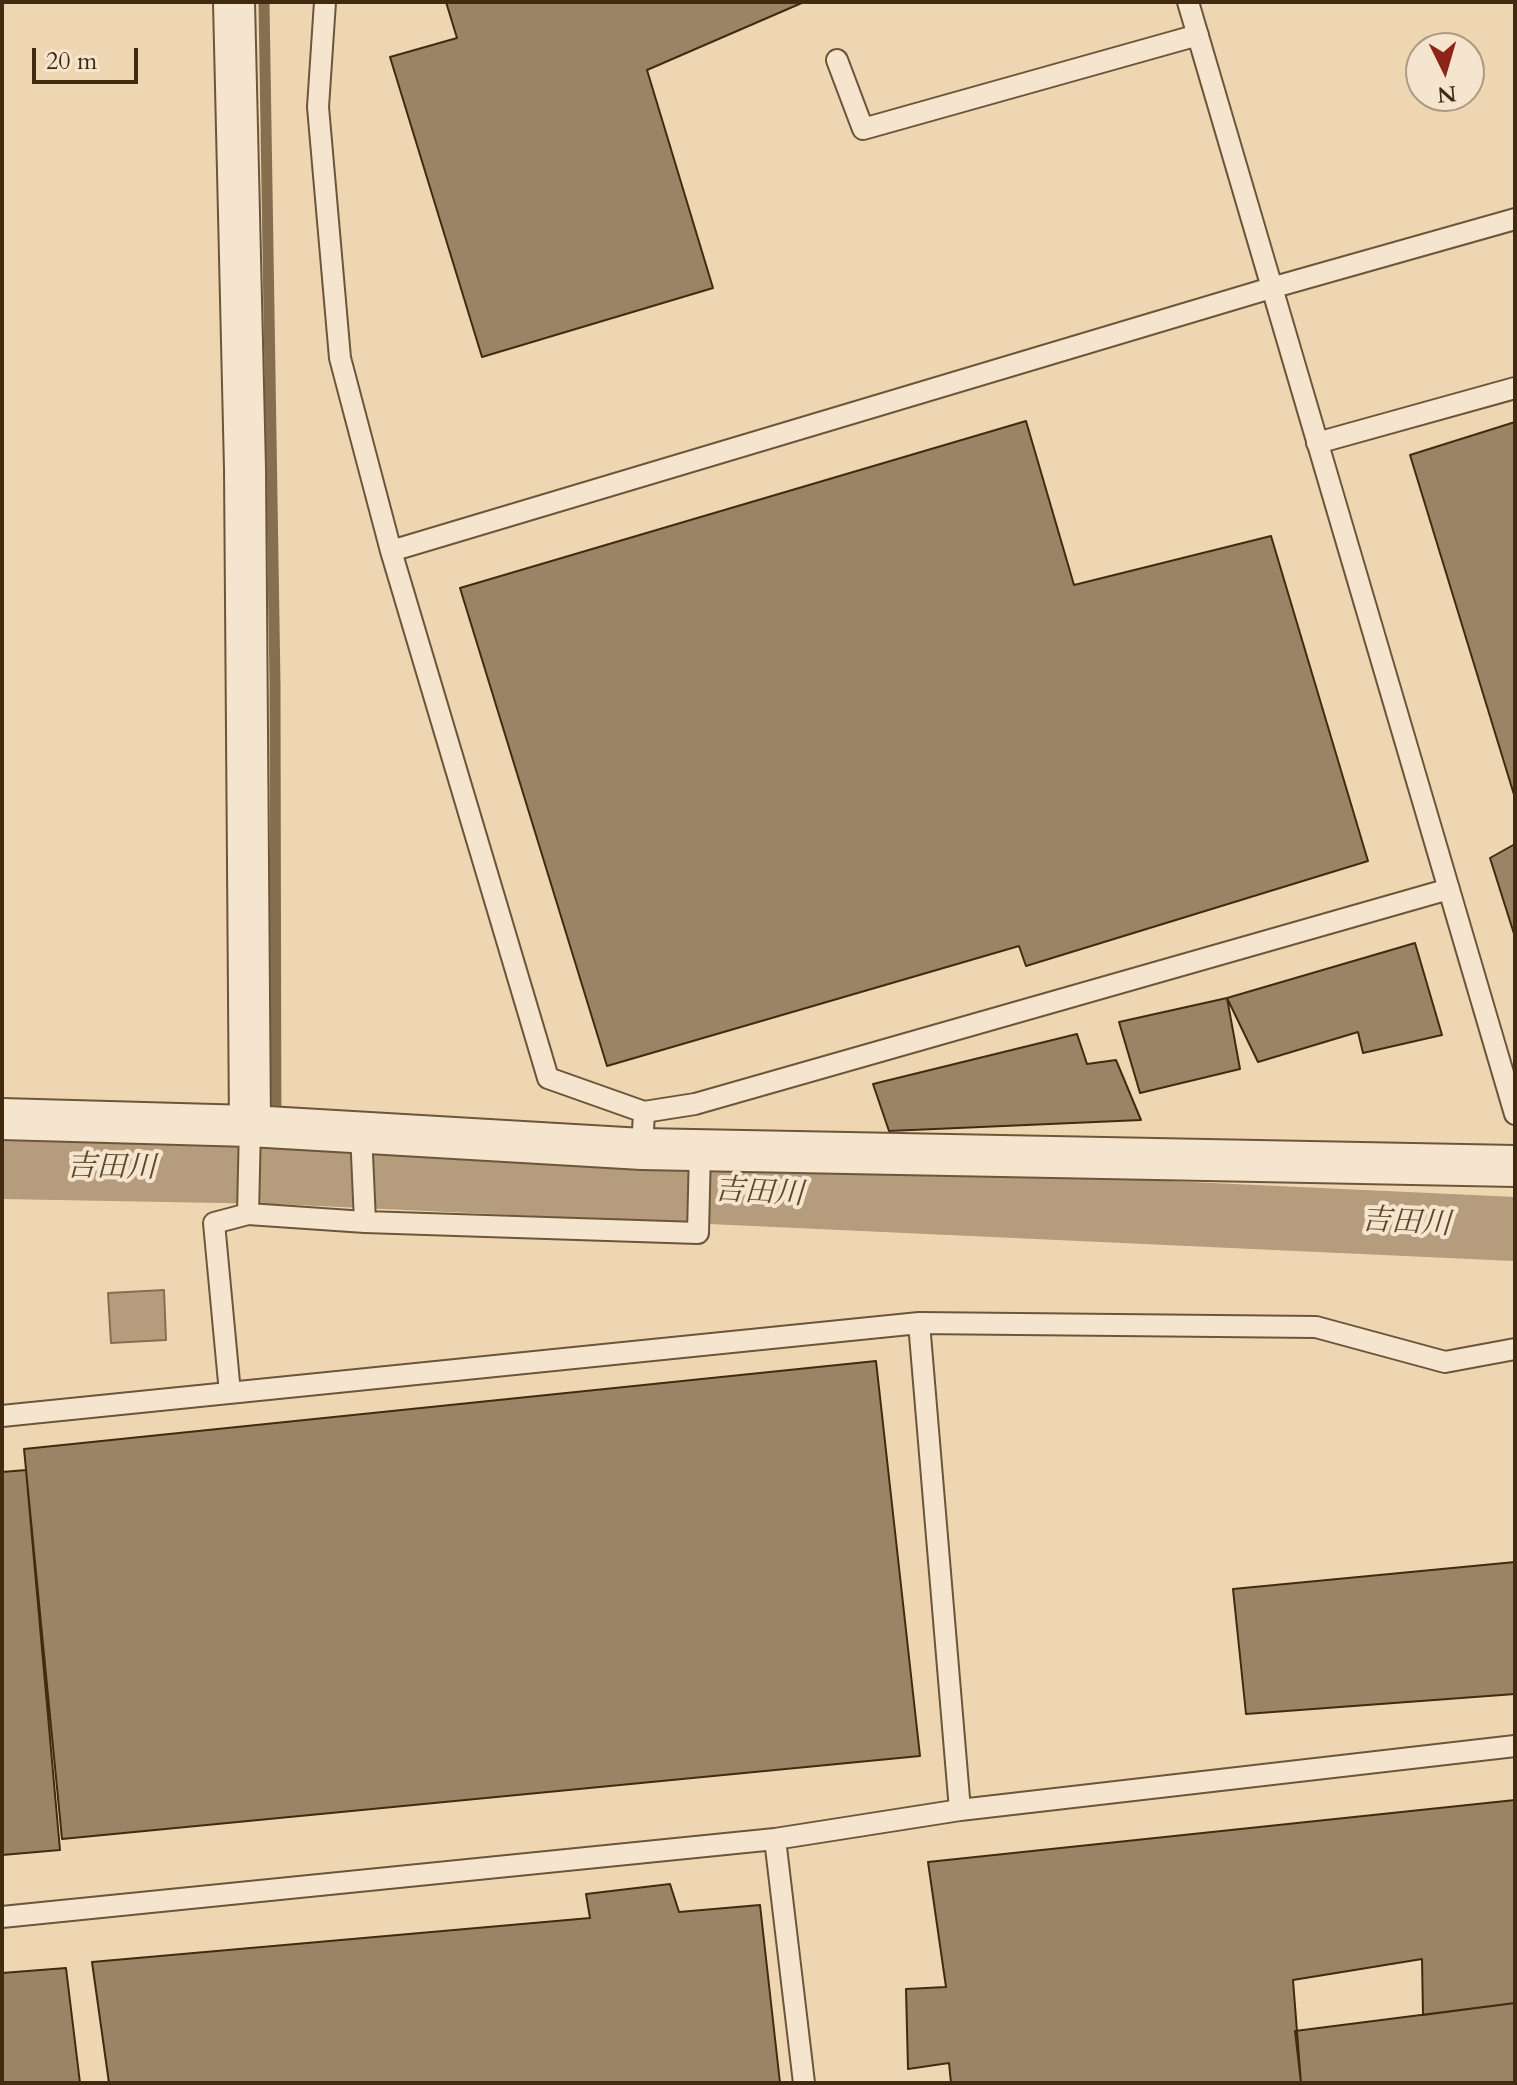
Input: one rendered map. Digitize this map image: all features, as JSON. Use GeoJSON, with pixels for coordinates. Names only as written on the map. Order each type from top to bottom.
{"type":"FeatureCollection","features":[{"type":"Feature","properties":{"kind":"street"},"geometry":{"type":"LineString","coordinates":[[234,2],[245,469],[250,1127]]}},
{"type":"Feature","properties":{"kind":"street"},"geometry":{"type":"LineString","coordinates":[[2,1119],[361,1134],[643,1130],[700,1152],[1515,1166]]}},
{"type":"Feature","properties":{"kind":"lane"},"geometry":{"type":"LineString","coordinates":[[325,2],[318,107],[340,358],[391,551],[548,1078],[643,1130],[695,1104],[1449,889]]}},
{"type":"Feature","properties":{"kind":"lane"},"geometry":{"type":"LineString","coordinates":[[1188,2],[1515,1114]]}},
{"type":"Feature","properties":{"kind":"lane"},"geometry":{"type":"LineString","coordinates":[[837,60],[863,129],[1198,35]]}},
{"type":"Feature","properties":{"kind":"lane"},"geometry":{"type":"LineString","coordinates":[[391,551],[1271,288],[1515,219]]}},
{"type":"Feature","properties":{"kind":"lane"},"geometry":{"type":"LineString","coordinates":[[1317,443],[1515,388]]}},
{"type":"Feature","properties":{"kind":"lane"},"geometry":{"type":"LineString","coordinates":[[248,1213],[250,1127]]}},
{"type":"Feature","properties":{"kind":"lane"},"geometry":{"type":"LineString","coordinates":[[361,1134],[365,1220]]}},
{"type":"Feature","properties":{"kind":"lane"},"geometry":{"type":"LineString","coordinates":[[230,1393],[214,1223],[248,1213],[698,1233],[700,1152]]}},
{"type":"Feature","properties":{"kind":"lane"},"geometry":{"type":"LineString","coordinates":[[919,1323],[960,1810]]}},
{"type":"Feature","properties":{"kind":"lane"},"geometry":{"type":"LineString","coordinates":[[2,1416],[919,1323],[1316,1327],[1445,1362],[1515,1349]]}},
{"type":"Feature","properties":{"kind":"lane"},"geometry":{"type":"LineString","coordinates":[[2,1917],[775,1839],[960,1810],[1515,1746]]}},
{"type":"Feature","properties":{"kind":"lane"},"geometry":{"type":"LineString","coordinates":[[775,1839],[804,2083]]}},
{"type":"Feature","properties":{"kind":"shaded area"},"geometry":{"type":"Polygon","coordinates":[[[164,1290],[166,1340],[111,1343],[108,1293],[164,1290]]]}},
{"type":"Feature","properties":{"kind":"building"},"geometry":{"type":"Polygon","coordinates":[[[446,2],[804,2],[647,70],[713,288],[482,357],[390,57],[457,38],[446,2]]]}},
{"type":"Feature","properties":{"kind":"building"},"geometry":{"type":"Polygon","coordinates":[[[1026,421],[1074,585],[1271,536],[1368,861],[1026,966],[1019,946],[607,1066],[460,588],[1026,421]]]}},
{"type":"Feature","properties":{"kind":"building"},"geometry":{"type":"Polygon","coordinates":[[[1515,422],[1515,798],[1410,455],[1515,422]]]}},
{"type":"Feature","properties":{"kind":"building"},"geometry":{"type":"Polygon","coordinates":[[[1515,844],[1515,937],[1490,858],[1515,844]]]}},
{"type":"Feature","properties":{"kind":"building"},"geometry":{"type":"Polygon","coordinates":[[[1415,943],[1442,1035],[1363,1053],[1358,1032],[1258,1062],[1227,998],[1415,943]]]}},
{"type":"Feature","properties":{"kind":"building"},"geometry":{"type":"Polygon","coordinates":[[[1227,998],[1240,1069],[1140,1093],[1119,1022],[1227,998]]]}},
{"type":"Feature","properties":{"kind":"building"},"geometry":{"type":"Polygon","coordinates":[[[1077,1034],[1087,1064],[1116,1060],[1141,1120],[889,1131],[873,1084],[1077,1034]]]}},
{"type":"Feature","properties":{"kind":"building"},"geometry":{"type":"Polygon","coordinates":[[[876,1361],[920,1756],[62,1839],[24,1449],[876,1361]]]}},
{"type":"Feature","properties":{"kind":"building"},"geometry":{"type":"Polygon","coordinates":[[[26,1470],[60,1850],[2,1855],[2,1472],[26,1470]]]}},
{"type":"Feature","properties":{"kind":"building"},"geometry":{"type":"Polygon","coordinates":[[[1515,1562],[1515,1694],[1246,1714],[1233,1589],[1515,1562]]]}},
{"type":"Feature","properties":{"kind":"building"},"geometry":{"type":"Polygon","coordinates":[[[1515,1800],[1515,2003],[1423,2015],[1422,1959],[1293,1980],[1301,2083],[951,2083],[949,2063],[908,2069],[906,1989],[946,1987],[928,1862],[1515,1800]]]}},
{"type":"Feature","properties":{"kind":"building"},"geometry":{"type":"Polygon","coordinates":[[[670,1884],[679,1912],[760,1905],[780,2083],[109,2083],[92,1962],[590,1918],[586,1894],[670,1884]]]}},
{"type":"Feature","properties":{"kind":"building"},"geometry":{"type":"Polygon","coordinates":[[[66,1968],[80,2083],[2,2083],[2,1973],[66,1968]]]}},
{"type":"Feature","properties":{"kind":"building"},"geometry":{"type":"Polygon","coordinates":[[[1515,2003],[1515,2083],[1301,2083],[1295,2031],[1515,2003]]]}},
{"type":"Feature","properties":{"kind":"waterway"},"geometry":{"type":"LineString","coordinates":[[264,2],[275,684],[276,1172]]}},
{"type":"Feature","properties":{"kind":"waterway","name":"吉田川"},"geometry":{"type":"LineString","coordinates":[[2,1167],[276,1172],[1515,1229]]}}]}
